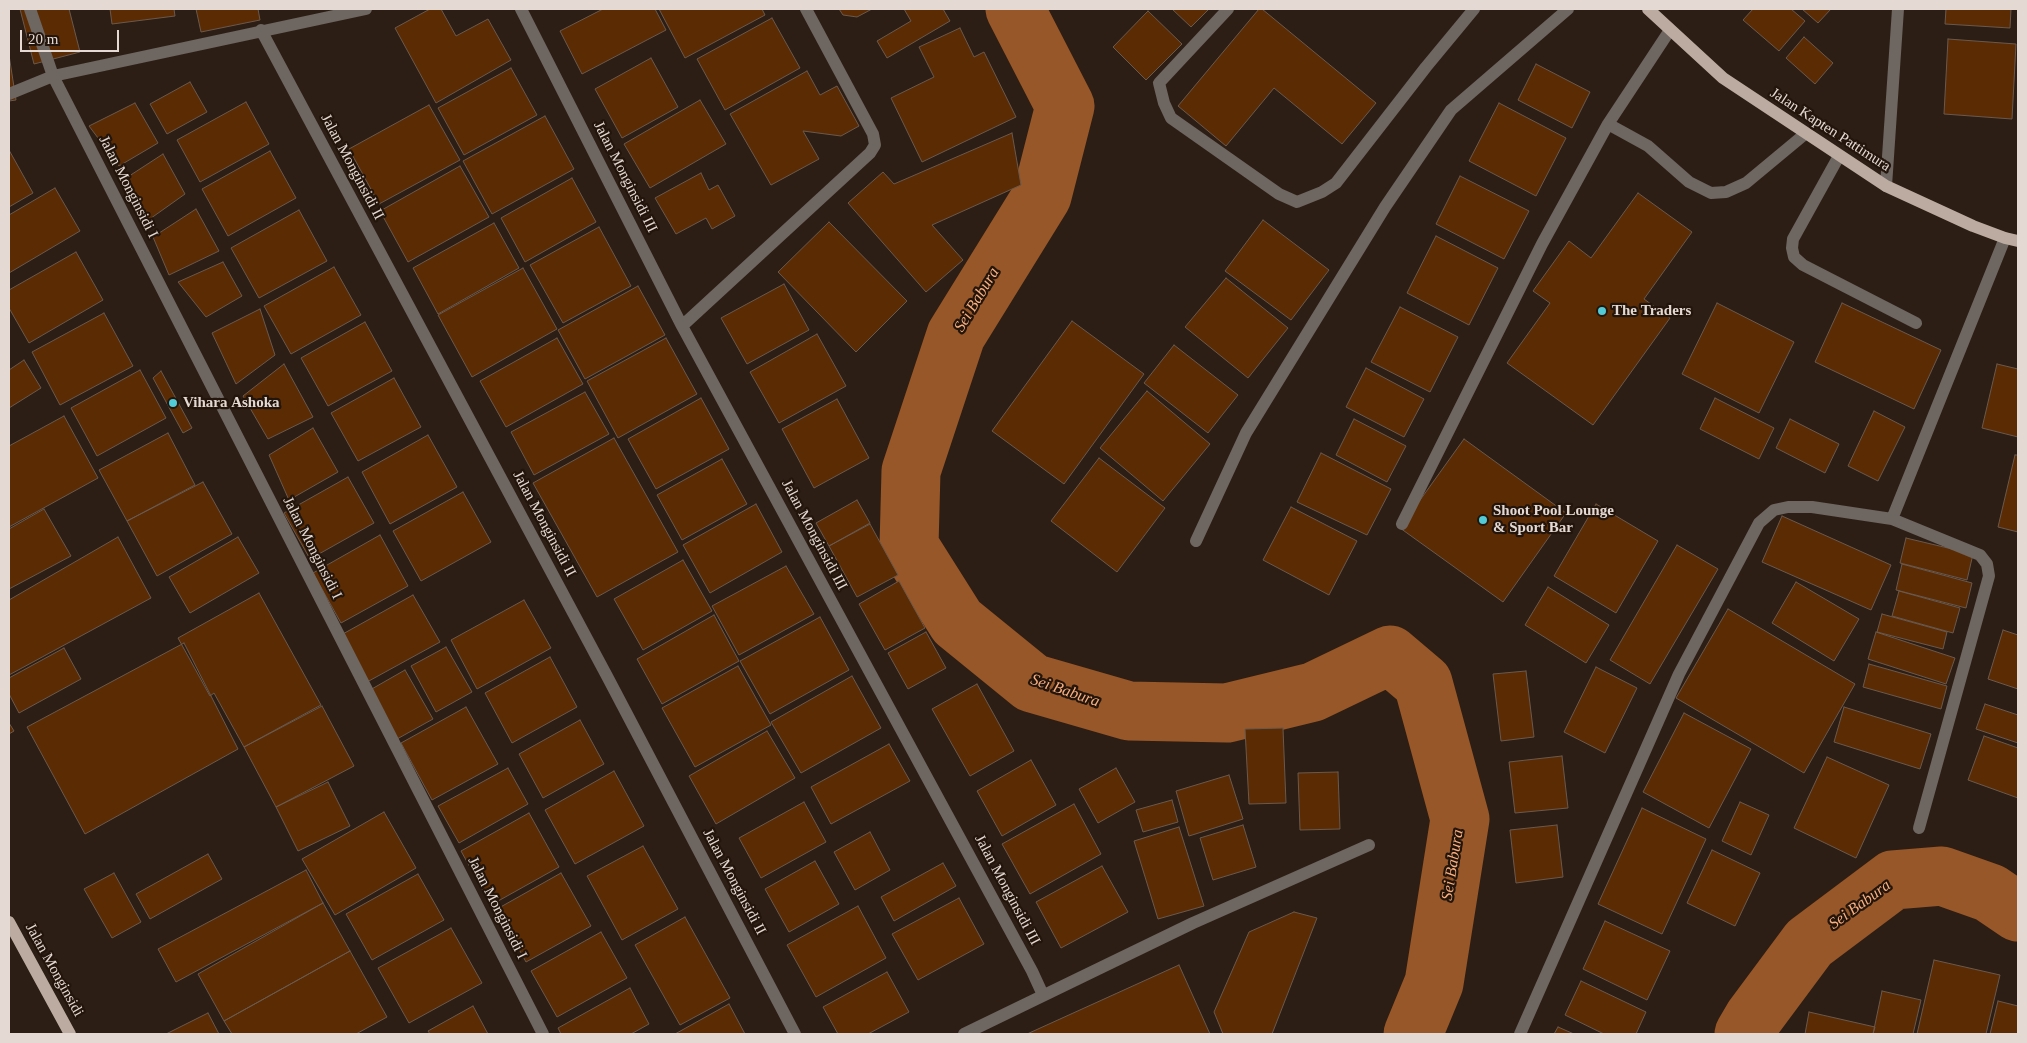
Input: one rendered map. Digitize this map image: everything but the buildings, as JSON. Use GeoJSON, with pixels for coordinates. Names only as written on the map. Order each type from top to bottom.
{"type":"FeatureCollection","features":[{"type":"Feature","properties":{"kind":"main road","name":"Jalan Kapten Pattimura"},"geometry":{"type":"LineString","coordinates":[[1648,9],[1723,78],[1886,186],[2004,238],[2018,241]]}},
{"type":"Feature","properties":{"kind":"main road","name":"Jalan Monginsidi"},"geometry":{"type":"LineString","coordinates":[[9,922],[70,1034]]}},
{"type":"Feature","properties":{"kind":"street","name":"Jalan Monginsidi I"},"geometry":{"type":"LineString","coordinates":[[30,9],[52,76],[543,1034]]}},
{"type":"Feature","properties":{"kind":"street"},"geometry":{"type":"LineString","coordinates":[[9,94],[52,76],[366,9]]}},
{"type":"Feature","properties":{"kind":"street","name":"Jalan Monginsidi III"},"geometry":{"type":"LineString","coordinates":[[521,9],[682,326],[1032,971],[1042,995]]}},
{"type":"Feature","properties":{"kind":"street"},"geometry":{"type":"LineString","coordinates":[[682,326],[870,153],[875,145],[874,134],[806,9]]}},
{"type":"Feature","properties":{"kind":"street"},"geometry":{"type":"LineString","coordinates":[[1228,9],[1159,83],[1164,103],[1171,118],[1279,194],[1297,202],[1322,192],[1336,183],[1426,67],[1474,9]]}},
{"type":"Feature","properties":{"kind":"street"},"geometry":{"type":"LineString","coordinates":[[1196,541],[1246,433],[1385,207],[1451,110],[1568,9]]}},
{"type":"Feature","properties":{"kind":"street"},"geometry":{"type":"LineString","coordinates":[[1886,186],[1898,9]]}},
{"type":"Feature","properties":{"kind":"street","name":"Jalan Monginsidi II"},"geometry":{"type":"LineString","coordinates":[[261,30],[604,669],[795,1034]]}},
{"type":"Feature","properties":{"kind":"street"},"geometry":{"type":"LineString","coordinates":[[1402,524],[1542,244],[1608,124],[1670,30]]}},
{"type":"Feature","properties":{"kind":"street"},"geometry":{"type":"LineString","coordinates":[[1608,124],[1648,146],[1689,182],[1711,193],[1726,192],[1746,183],[1805,134]]}},
{"type":"Feature","properties":{"kind":"street"},"geometry":{"type":"LineString","coordinates":[[1839,156],[1793,239],[1794,257],[1803,265],[1916,323]]}},
{"type":"Feature","properties":{"kind":"street"},"geometry":{"type":"LineString","coordinates":[[1892,519],[2004,238]]}},
{"type":"Feature","properties":{"kind":"street"},"geometry":{"type":"LineString","coordinates":[[1520,1034],[1679,674],[1759,523],[1774,510],[1788,507],[1812,507],[1892,519],[1980,555],[1986,564],[1989,576],[1919,828]]}},
{"type":"Feature","properties":{"kind":"street"},"geometry":{"type":"LineString","coordinates":[[964,1034],[1193,923],[1369,845]]}},
{"type":"Feature","properties":{"kind":"waterway","name":"Sei Babura"},"geometry":{"type":"LineString","coordinates":[[1015,9],[1065,106],[1042,196],[956,335],[911,471],[909,546],[957,622],[1032,683],[1129,711],[1227,713],[1313,692],[1390,655],[1423,683],[1460,819],[1434,983],[1413,1034]]}},
{"type":"Feature","properties":{"kind":"waterway","name":"Sei Babura"},"geometry":{"type":"LineString","coordinates":[[1744,1034],[1754,1017],[1809,943],[1893,880],[1942,876],[1990,893],[2018,912]]}},
{"type":"Feature","properties":{"kind":"place","name":"The Traders"},"geometry":{"type":"Point","coordinates":[1602,311]}},
{"type":"Feature","properties":{"kind":"place","name":"Vihara Ashoka"},"geometry":{"type":"Point","coordinates":[173,403]}},
{"type":"Feature","properties":{"kind":"place","name":"Shoot Pool Lounge & Sport Bar"},"geometry":{"type":"Point","coordinates":[1483,520]}}]}
